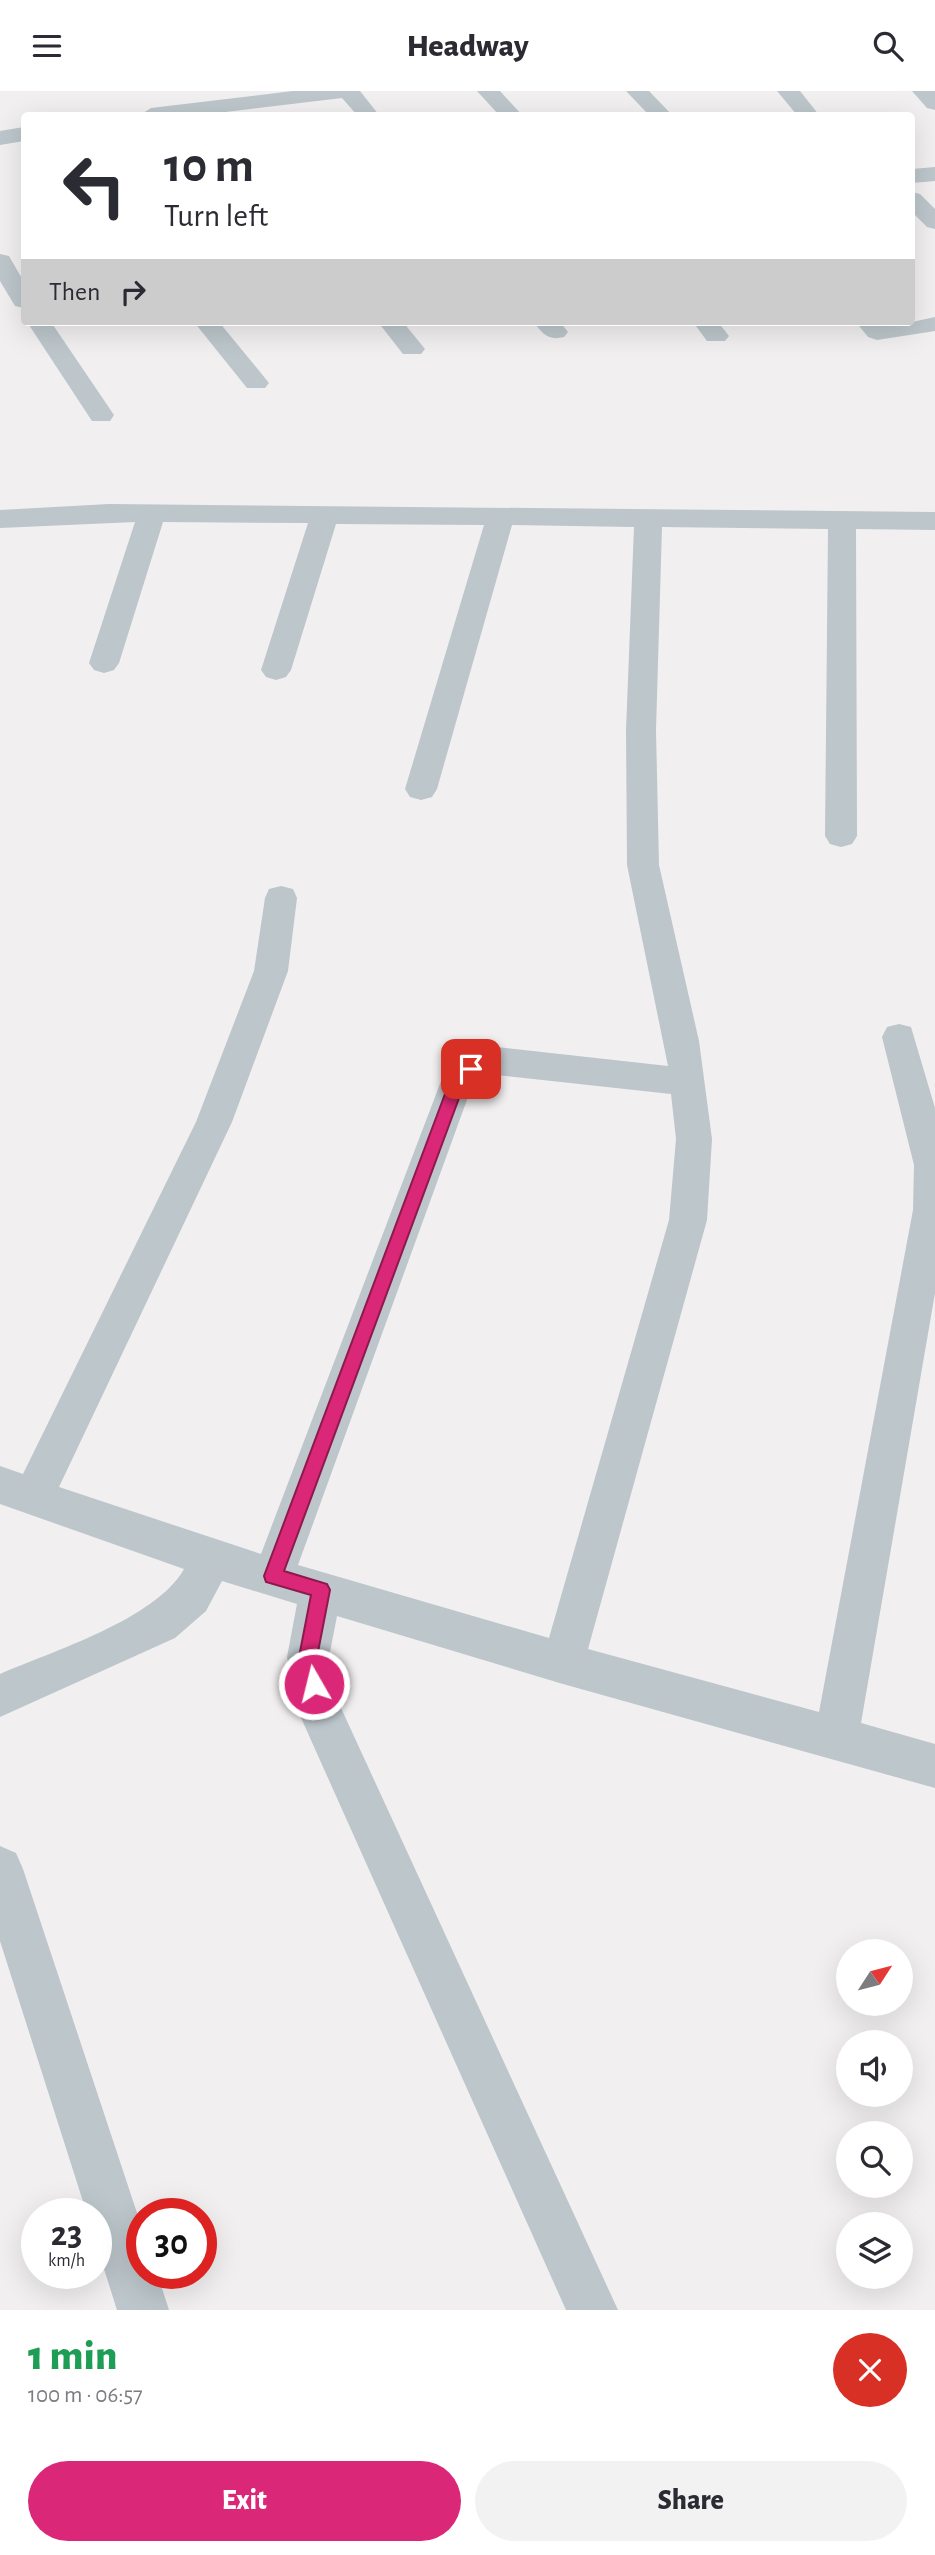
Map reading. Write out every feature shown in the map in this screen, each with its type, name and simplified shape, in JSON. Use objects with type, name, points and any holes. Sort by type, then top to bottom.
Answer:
[{"type":"street","points":[[213,111],[250,96],[347,91],[365,112]]},
{"type":"street","points":[[488,91],[508,112]]},
{"type":"street","points":[[637,91],[658,112]]},
{"type":"street","points":[[788,91],[806,112]]},
{"type":"street","points":[[923,91],[935,103]]},
{"type":"street","points":[[0,138],[21,134]]},
{"type":"street","points":[[915,176],[935,174]]},
{"type":"street","points":[[915,202],[935,222]]},
{"type":"street","points":[[0,261],[16,293]]},
{"type":"street","points":[[872,326],[877,332],[935,324]]},
{"type":"street","points":[[41,326],[102,415]]},
{"type":"street","points":[[209,326],[256,383]]},
{"type":"street","points":[[393,326],[412,349]]},
{"type":"street","points":[[104,663],[152,513]]},
{"type":"street","points":[[0,519],[152,513],[935,520]]},
{"type":"street","points":[[276,670],[325,514]]},
{"type":"street","points":[[421,789],[501,516]]},
{"type":"street","points":[[563,1663],[688,1220],[694,1139],[682,1041],[643,865],[641,730],[648,517]]},
{"type":"street","points":[[841,837],[842,519]]},
{"type":"street","points":[[281,898],[271,971],[214,1122],[17,1490],[212,1559],[563,1663],[935,1766]]},
{"type":"street","points":[[836,1738],[931,1210],[932,1165],[899,1037]]},
{"type":"street","points":[[273,1576],[458,1078],[471,1069],[497,1061],[687,1082]]},
{"type":"street","points":[[0,1696],[160,1624],[191,1597],[212,1559]]},
{"type":"street","points":[[321,1590],[308,1657],[320,1711],[592,2310]]},
{"type":"street","points":[[0,1869],[143,2310]]},
{"type":"route","points":[[314,1684],[308,1657],[321,1590],[273,1576],[458,1078],[471,1069]]}]
